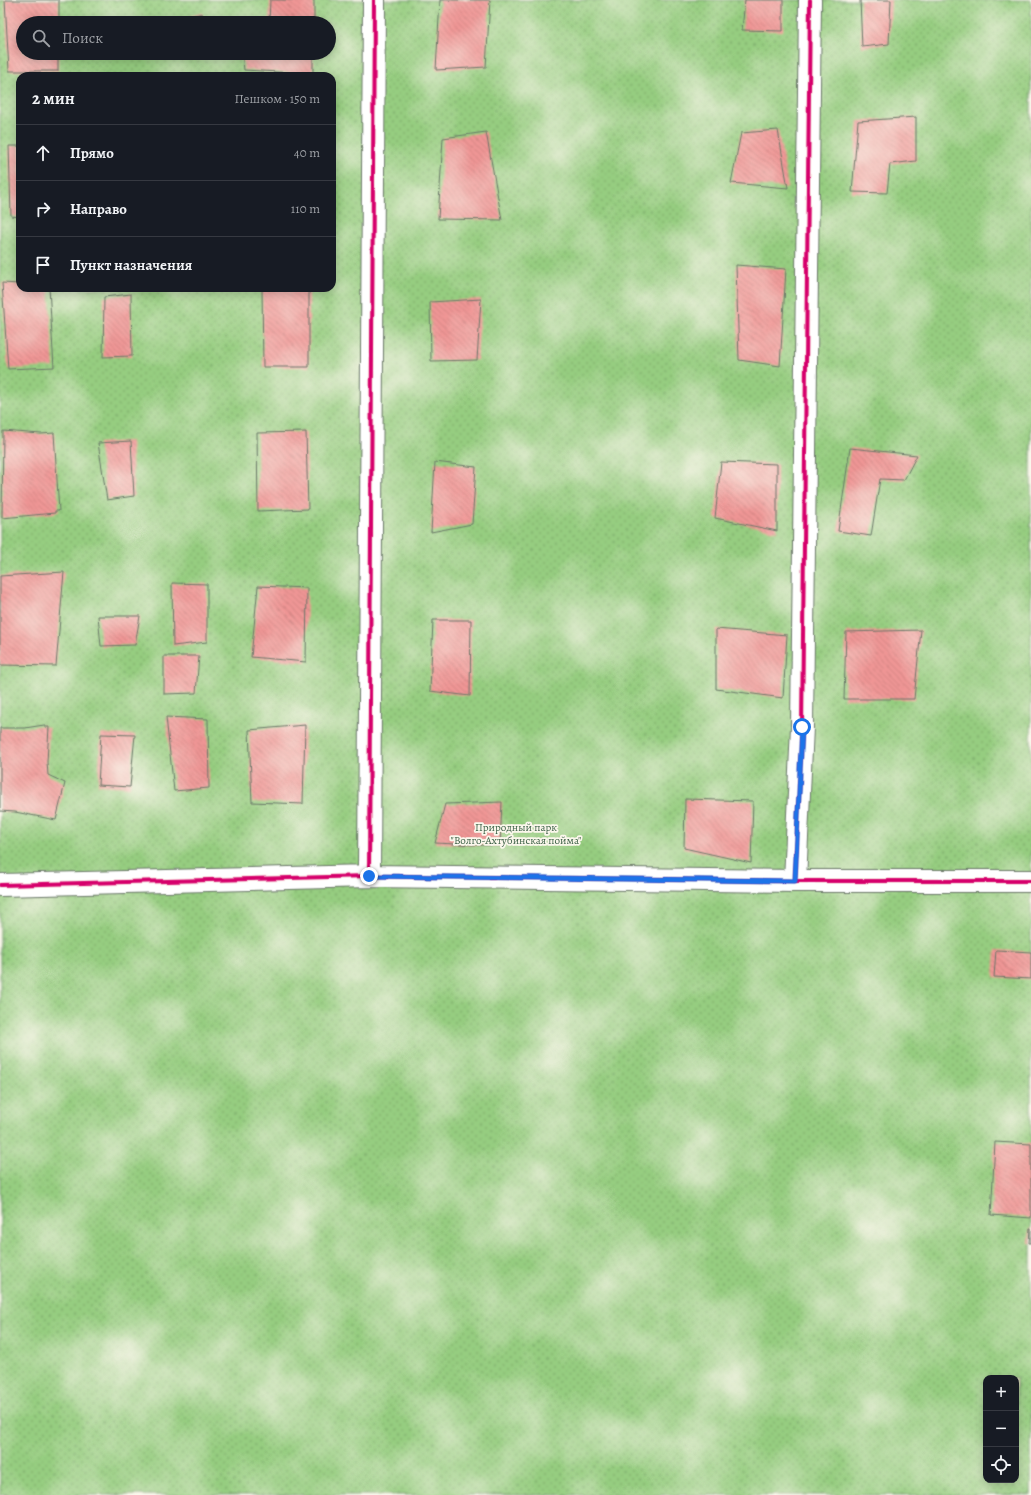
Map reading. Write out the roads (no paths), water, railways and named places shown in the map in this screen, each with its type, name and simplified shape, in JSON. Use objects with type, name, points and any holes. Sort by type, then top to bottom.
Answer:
[{"type":"street","points":[[369,876],[374,0]]},
{"type":"street","points":[[795,881],[802,727],[810,0]]},
{"type":"street","points":[[0,885],[369,876],[795,881],[1031,881]]},
{"type":"park label","name":"Природный парк \"Волго-Ахтубинская пойма\"","points":[[516,833]]}]
